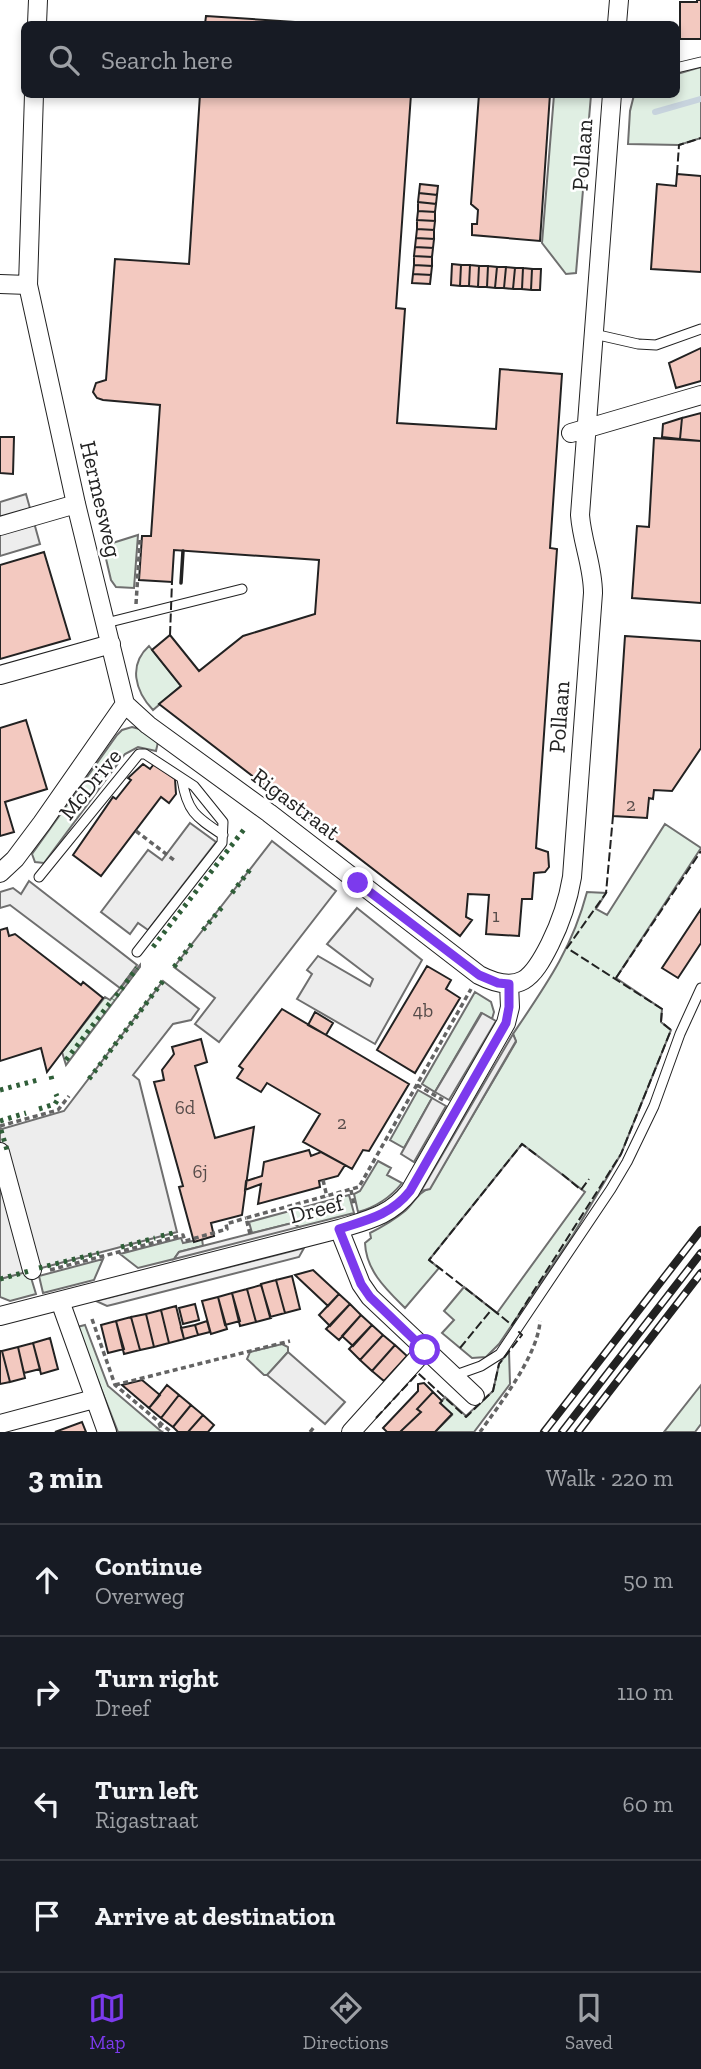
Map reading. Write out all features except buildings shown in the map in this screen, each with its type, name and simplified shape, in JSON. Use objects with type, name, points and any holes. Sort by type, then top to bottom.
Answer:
[{"type":"street","points":[[37,0],[37,21]]},
{"type":"street","points":[[617,21],[619,0]]},
{"type":"street","name":"Hermesweg","points":[[34,98],[28,285],[76,504],[125,704]]},
{"type":"street","name":"Pollaan","points":[[509,984],[537,971],[562,920],[572,877],[593,593],[591,570],[581,529],[579,431],[594,334],[611,98]]},
{"type":"street","points":[[0,284],[28,285]]},
{"type":"street","points":[[579,431],[701,395]]},
{"type":"street","points":[[0,526],[76,504]]},
{"type":"street","points":[[0,675],[111,644]]},
{"type":"street","points":[[0,873],[15,859],[42,823],[125,704]]},
{"type":"street","name":"Rigastraat","points":[[125,704],[479,975],[498,983],[509,984]]},
{"type":"street","name":"Dreef","points":[[0,1316],[339,1229],[374,1219],[393,1209],[403,1200],[506,1023],[509,984]]},
{"type":"street","points":[[0,1152],[39,1271]]},
{"type":"street","points":[[339,1229],[361,1284],[370,1297],[475,1396]]},
{"type":"street","points":[[60,1301],[107,1432]]},
{"type":"street","points":[[351,1432],[425,1350]]},
{"type":"street","points":[[0,1424],[94,1399]]},
{"type":"lane","points":[[680,67],[701,62]]},
{"type":"lane","points":[[594,334],[618,341],[656,345],[701,329]]},
{"type":"lane","points":[[106,623],[242,589]]},
{"type":"lane","name":"McDrive","points":[[39,877],[139,754],[145,754],[194,786],[223,822],[223,835]]},
{"type":"lane","points":[[137,952],[222,843],[223,835],[199,819],[185,800],[182,779]]},
{"type":"lane","points":[[453,1376],[481,1366],[500,1354],[627,1162],[654,1106],[680,1034],[701,988]]},
{"type":"path","points":[[135,616],[140,540]]},
{"type":"path","points":[[136,831],[174,860]]},
{"type":"path","points":[[39,1271],[183,1235],[185,1241],[227,1229],[226,1224],[359,1187],[479,975]]},
{"type":"path","points":[[417,1085],[457,1108]]},
{"type":"path","points":[[0,1126],[58,1110],[69,1096]]},
{"type":"path","points":[[323,1180],[327,1196]]},
{"type":"path","points":[[246,1219],[255,1250]]},
{"type":"path","points":[[480,1432],[509,1391],[535,1343],[540,1315],[533,1305]]},
{"type":"path","points":[[92,1319],[115,1385],[172,1432]]},
{"type":"path","points":[[115,1385],[290,1341]]},
{"type":"path","points":[[158,1421],[162,1432]]},
{"type":"path","points":[[310,1432],[315,1426]]},
{"type":"green space","points":[[701,67],[701,138],[679,145],[628,144],[633,98],[680,98],[680,73]]},
{"type":"green space","points":[[554,98],[591,98],[576,273],[566,274],[542,243]]},
{"type":"green space","points":[[138,535],[134,588],[116,587],[111,580],[103,546]]},
{"type":"green space","points":[[149,646],[181,686],[153,710],[142,695],[136,678],[138,661]]},
{"type":"green space","points":[[132,727],[147,731],[158,742],[156,751],[138,747],[125,754],[44,863],[35,862],[32,854],[117,735]]},
{"type":"green space","points":[[665,824],[701,848],[616,978],[662,1009],[661,1022],[671,1030],[621,1154],[573,1235],[499,1344],[486,1357],[472,1358],[442,1333],[454,1320],[444,1311],[464,1287],[497,1313],[585,1192],[522,1144],[429,1260],[439,1268],[405,1308],[373,1271],[365,1243],[371,1238],[370,1233],[401,1214],[419,1195],[430,1188],[516,1042],[513,1034],[557,966],[574,931],[587,892],[606,893],[596,909],[607,915]]},
{"type":"green space","points":[[140,965],[66,1065],[62,1052],[105,997],[110,1000]]},
{"type":"green space","points":[[475,992],[491,1002],[494,1012],[492,1019],[481,1013],[435,1092],[422,1084]]},
{"type":"green space","points":[[418,1090],[432,1098],[404,1148],[390,1140]]},
{"type":"green space","points":[[378,1161],[391,1168],[387,1175],[402,1183],[382,1201],[358,1212],[354,1194],[360,1191]]},
{"type":"green space","points":[[349,1195],[354,1213],[299,1227],[292,1223],[252,1233],[249,1222]]},
{"type":"green space","points":[[181,1238],[183,1243],[202,1239],[203,1246],[179,1252],[174,1259],[138,1268],[120,1254]]},
{"type":"green space","points":[[103,1259],[94,1280],[43,1293],[39,1276]]},
{"type":"green space","points":[[29,1271],[36,1294],[10,1301],[0,1297],[0,1279]]},
{"type":"green space","points":[[85,1325],[108,1386],[162,1432],[118,1432],[77,1327]]},
{"type":"green space","points":[[282,1344],[288,1347],[288,1352],[268,1375],[264,1375],[247,1359],[250,1352]]},
{"type":"green space","points":[[509,1351],[510,1384],[474,1432],[435,1432],[452,1415],[440,1403],[445,1397],[466,1416],[493,1391],[499,1364]]},
{"type":"green space","points":[[701,1385],[701,1424],[695,1432],[664,1432]]},
{"type":"shaded area","points":[[26,494],[40,544],[0,556],[0,502]]},
{"type":"shaded area","points":[[190,823],[216,842],[148,930],[138,923],[130,934],[101,912],[148,850],[162,860]]},
{"type":"shaded area","points":[[272,841],[336,891],[219,1042],[195,1024],[215,998],[174,967]]},
{"type":"shaded area","points":[[29,881],[137,965],[120,988],[10,905],[0,908],[0,892],[13,888],[21,894]]},
{"type":"shaded area","points":[[357,908],[422,960],[375,1044],[297,999],[312,974],[307,970],[318,956],[370,986],[373,979],[327,944]]},
{"type":"shaded area","points":[[163,981],[199,1009],[191,1020],[173,1024],[133,1075],[139,1080],[177,1232],[0,1279],[0,1128],[64,1111]]},
{"type":"shaded area","points":[[482,1013],[496,1021],[449,1100],[435,1092]]},
{"type":"shaded area","points":[[513,1034],[516,1041],[430,1189],[421,1191]]},
{"type":"shaded area","points":[[432,1098],[446,1106],[414,1162],[401,1154]]},
{"type":"shaded area","points":[[292,1223],[299,1227],[174,1259],[179,1252]]},
{"type":"shaded area","points":[[304,1248],[299,1257],[115,1304],[107,1306],[96,1301]]},
{"type":"shaded area","points":[[288,1352],[345,1402],[325,1424],[267,1375]]},
{"type":"waterway","points":[[655,112],[701,99]]},
{"type":"railway","points":[[544,1432],[701,1230]]},
{"type":"railway","points":[[562,1432],[701,1253]]},
{"type":"railway","points":[[578,1432],[701,1273]]},
{"type":"hedge","points":[[153,947],[245,828]]},
{"type":"hedge","points":[[232,893],[252,867]]},
{"type":"hedge","points":[[203,930],[223,906]]},
{"type":"hedge","points":[[174,967],[194,941]]},
{"type":"hedge","points":[[116,996],[137,968]]},
{"type":"hedge","points":[[89,1079],[163,981]]},
{"type":"hedge","points":[[66,1060],[113,999]]},
{"type":"hedge","points":[[51,1076],[53,1084]]},
{"type":"hedge","points":[[0,1090],[38,1080]]},
{"type":"hedge","points":[[39,1109],[55,1104],[58,1099],[56,1094]]},
{"type":"hedge","points":[[0,1121],[26,1113]]},
{"type":"hedge","points":[[1,1130],[7,1150]]},
{"type":"hedge","points":[[161,1236],[177,1232]]},
{"type":"hedge","points":[[121,1247],[155,1238]]},
{"type":"hedge","points":[[39,1268],[99,1253]]},
{"type":"hedge","points":[[0,1279],[29,1271]]},
{"type":"fence","points":[[677,174],[679,145],[701,138]]},
{"type":"fence","points":[[170,635],[172,582]]},
{"type":"fence","points":[[492,1309],[512,1325],[621,1154],[671,1030],[661,1022],[662,1009],[567,948],[606,893],[613,816]]},
{"type":"fence","points":[[616,978],[701,851]]},
{"type":"fence","points":[[460,1348],[492,1309],[429,1260],[522,1144],[539,1157]]},
{"type":"fence","points":[[562,1174],[581,1190],[589,1179]]},
{"type":"fence","points":[[376,1418],[418,1373],[466,1417],[493,1391],[499,1364],[522,1335],[517,1330]]},
{"type":"wall","points":[[181,583],[183,551]]},
{"type":"route","points":[[358,883],[479,975],[498,983],[509,984],[509,1015],[506,1023],[410,1191],[393,1209],[374,1219],[339,1229],[361,1284],[370,1297],[425,1350]]}]
